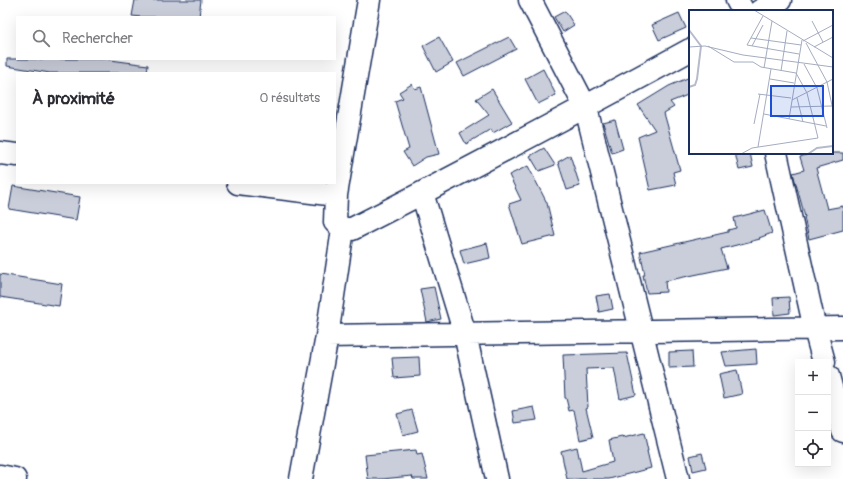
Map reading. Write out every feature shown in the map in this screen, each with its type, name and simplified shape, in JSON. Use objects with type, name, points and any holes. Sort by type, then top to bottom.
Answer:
[{"type":"street","points":[[369,0],[336,195],[336,222],[343,228],[352,228],[422,193],[586,108],[689,51]]},
{"type":"street","points":[[530,0],[586,108],[678,479]]},
{"type":"street","points":[[737,0],[742,10]]},
{"type":"street","points":[[762,10],[780,0]]},
{"type":"street","points":[[0,153],[16,155]]},
{"type":"street","points":[[776,154],[815,329],[823,359]]},
{"type":"street","points":[[246,184],[336,195]]},
{"type":"street","points":[[422,193],[465,334],[497,479]]},
{"type":"street","points":[[301,479],[327,336],[343,228]]},
{"type":"street","points":[[327,336],[843,328]]},
{"type":"street","points":[[831,387],[843,431]]},
{"type":"street","points":[[0,476],[16,479]]},
{"type":"building","points":[[135,0],[201,0],[199,16],[132,16]]},
{"type":"building","points":[[565,11],[574,25],[563,32],[554,17]]},
{"type":"building","points":[[679,13],[686,28],[659,40],[652,25]]},
{"type":"building","points":[[439,37],[453,62],[436,72],[423,46]]},
{"type":"building","points":[[509,37],[516,49],[464,76],[457,63]]},
{"type":"building","points":[[7,59],[110,60],[148,65],[147,72],[44,72],[7,66]]},
{"type":"building","points":[[543,69],[556,95],[538,104],[525,79]]},
{"type":"building","points":[[689,77],[689,94],[670,102],[674,107],[664,113],[680,170],[673,172],[676,185],[650,190],[638,137],[655,130],[638,105],[669,86]]},
{"type":"building","points":[[412,84],[415,89],[421,87],[439,154],[426,157],[412,166],[403,152],[409,149],[395,101],[403,98],[399,92]]},
{"type":"building","points":[[492,89],[512,122],[493,133],[491,129],[466,144],[460,133],[489,115],[476,99]]},
{"type":"building","points":[[615,120],[623,149],[612,153],[603,123]]},
{"type":"building","points":[[544,148],[555,165],[539,171],[530,156]]},
{"type":"building","points":[[843,153],[843,160],[816,168],[827,209],[843,206],[843,230],[809,239],[805,217],[793,173],[804,170],[800,157],[809,154]]},
{"type":"building","points":[[735,154],[750,154],[753,167],[739,170]]},
{"type":"building","points":[[570,155],[580,186],[567,190],[558,162]]},
{"type":"building","points":[[528,166],[547,203],[555,236],[522,244],[509,204],[521,200],[509,175]]},
{"type":"building","points":[[13,186],[80,197],[76,220],[9,209]]},
{"type":"building","points":[[765,210],[772,233],[759,238],[760,239],[721,249],[727,268],[665,281],[666,292],[647,293],[640,252],[728,232],[728,230],[736,228],[734,218]]},
{"type":"building","points":[[487,243],[490,258],[464,264],[460,250]]},
{"type":"building","points":[[0,274],[62,284],[59,306],[0,297]]},
{"type":"building","points":[[434,287],[441,319],[427,322],[420,289]]},
{"type":"building","points":[[610,294],[613,309],[599,312],[596,296]]},
{"type":"building","points":[[789,297],[790,313],[774,315],[773,298]]},
{"type":"building","points":[[756,349],[757,364],[726,366],[722,352]]},
{"type":"building","points":[[692,351],[693,367],[669,368],[669,352]]},
{"type":"building","points":[[627,353],[636,395],[620,399],[614,368],[586,369],[588,407],[586,408],[593,437],[580,440],[574,410],[569,411],[565,398],[563,355]]},
{"type":"building","points":[[419,357],[420,376],[394,378],[392,358]]},
{"type":"building","points":[[737,370],[742,394],[724,398],[719,374]]},
{"type":"building","points":[[534,407],[537,420],[515,423],[513,411]]},
{"type":"building","points":[[412,410],[418,431],[403,435],[397,414]]},
{"type":"building","points":[[644,433],[651,468],[609,479],[567,479],[561,451],[577,447],[582,471],[613,462],[609,440]]},
{"type":"building","points":[[416,450],[417,455],[422,454],[428,479],[413,479],[412,476],[368,479],[365,455]]},
{"type":"building","points":[[702,453],[706,468],[693,471],[690,456]]}]
